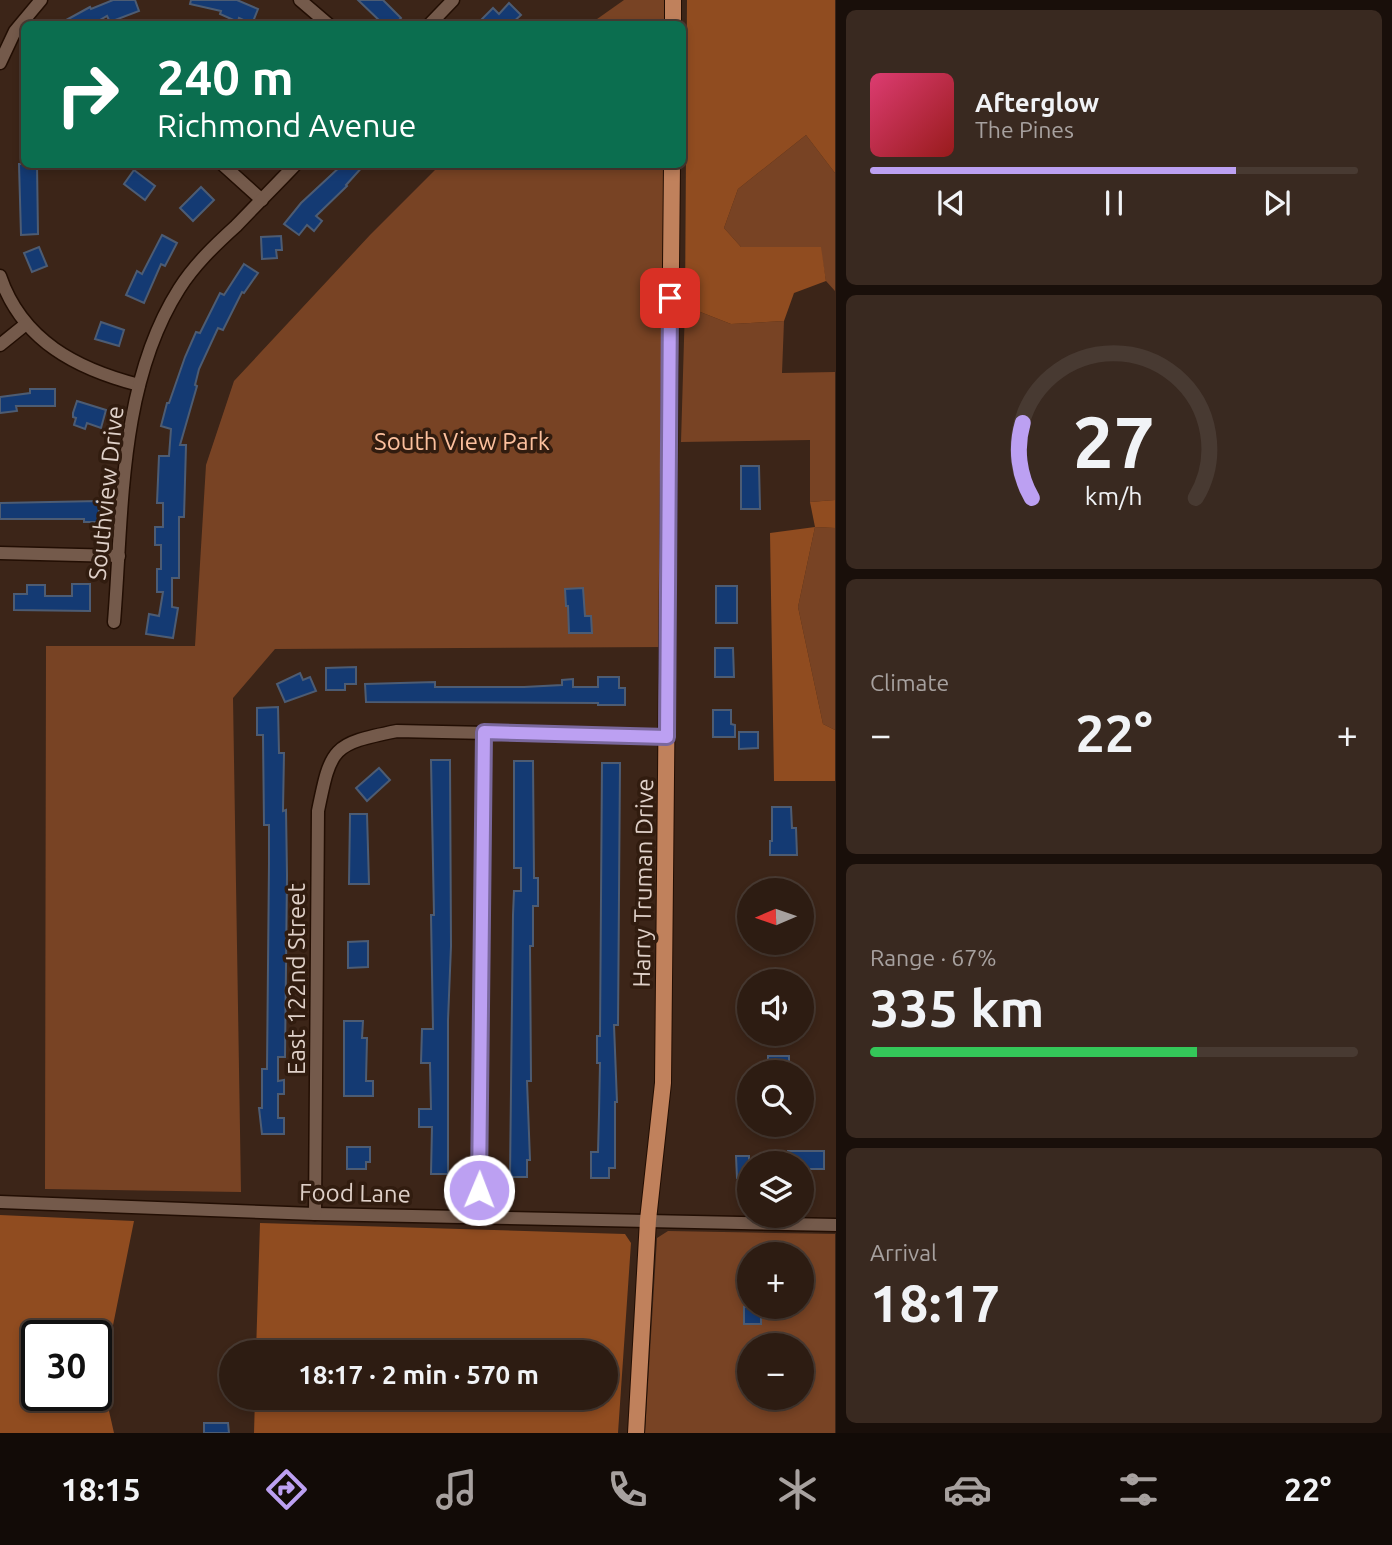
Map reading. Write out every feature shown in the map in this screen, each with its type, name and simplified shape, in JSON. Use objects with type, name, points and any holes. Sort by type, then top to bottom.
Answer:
[{"type":"main road","points":[[673,0],[673,21]]},
{"type":"main road","name":"Harry Truman Drive","points":[[636,1433],[648,1220],[663,1083],[671,168]]},
{"type":"street","points":[[23,21],[41,0]]},
{"type":"street","points":[[300,0],[324,21]]},
{"type":"street","points":[[432,21],[453,0]]},
{"type":"street","points":[[0,62],[21,24]]},
{"type":"street","points":[[226,168],[262,200]]},
{"type":"street","name":"Southview Drive","points":[[114,622],[128,441],[139,385],[161,323],[179,289],[202,258],[292,168]]},
{"type":"street","points":[[0,276],[12,304],[26,324],[51,347],[80,365],[139,385]]},
{"type":"street","points":[[0,314],[12,304]]},
{"type":"street","points":[[0,345],[26,324]]},
{"type":"street","points":[[0,553],[119,556]]},
{"type":"street","name":"East 122nd Street","points":[[315,1214],[318,811],[326,769],[339,750],[360,738],[397,731],[484,732]]},
{"type":"street","points":[[478,1217],[484,732],[667,737]]},
{"type":"street","name":"Food Lane","points":[[0,1202],[315,1214],[835,1225]]},
{"type":"green space","points":[[624,0],[673,0],[673,21],[594,21]]},
{"type":"green space","points":[[806,135],[835,173],[835,291],[826,281],[820,247],[741,247],[724,228],[738,189]]},
{"type":"green space","name":"South View Park","points":[[437,168],[672,168],[667,647],[275,649],[233,698],[241,1192],[45,1189],[46,646],[195,646],[206,465],[234,381],[370,235]]},
{"type":"green space","points":[[685,306],[731,324],[784,321],[782,373],[835,372],[835,500],[810,502],[810,440],[681,442]]},
{"type":"green space","points":[[815,527],[835,528],[835,730],[823,724],[798,607]]},
{"type":"green space","points":[[668,1231],[835,1234],[835,1433],[645,1433],[657,1238]]},
{"type":"shaded area","points":[[687,0],[835,0],[835,173],[806,135],[738,189],[724,228],[741,247],[821,247],[826,281],[794,293],[784,321],[731,324],[685,306]]},
{"type":"shaded area","points":[[835,500],[835,528],[815,527],[810,502]]},
{"type":"shaded area","points":[[815,527],[798,607],[823,724],[835,730],[835,781],[774,781],[770,533]]},
{"type":"shaded area","points":[[0,1215],[134,1221],[112,1330],[112,1320],[21,1320],[21,1411],[109,1411],[114,1433],[0,1433]]},
{"type":"shaded area","points":[[260,1223],[625,1234],[631,1243],[618,1433],[254,1433],[255,1410],[618,1410],[618,1340],[256,1340]]},
{"type":"building","points":[[113,0],[135,0],[139,11],[113,21],[107,16],[98,21],[64,21],[90,7],[91,9]]},
{"type":"building","points":[[191,0],[237,0],[258,9],[253,21],[239,18],[236,21],[220,14],[221,11],[190,4]]},
{"type":"building","points":[[358,0],[383,0],[401,18],[398,21],[380,21]]},
{"type":"building","points":[[509,3],[521,15],[514,21],[480,21],[493,8],[499,14]]},
{"type":"building","points":[[19,164],[21,168],[37,168],[38,234],[21,235]]},
{"type":"building","points":[[339,168],[361,168],[316,216],[322,221],[314,231],[307,225],[299,235],[284,224],[301,203]]},
{"type":"building","points":[[134,170],[155,186],[145,200],[124,184]]},
{"type":"building","points":[[201,187],[214,200],[193,221],[180,208]]},
{"type":"building","points":[[162,235],[177,243],[165,266],[161,264],[144,303],[126,295],[137,271],[142,274]]},
{"type":"building","points":[[281,236],[282,250],[276,250],[277,258],[262,259],[261,237]]},
{"type":"building","points":[[39,247],[47,266],[32,272],[24,253]]},
{"type":"building","points":[[244,264],[258,273],[244,293],[242,292],[223,330],[218,328],[199,369],[195,385],[197,386],[180,445],[186,445],[184,517],[179,517],[179,578],[172,578],[172,607],[178,608],[173,638],[146,634],[149,614],[159,616],[163,592],[157,592],[161,545],[155,545],[155,527],[163,527],[163,503],[157,503],[159,456],[169,456],[171,429],[161,426],[167,403],[196,332],[200,333],[220,293],[224,295]]},
{"type":"building","points":[[101,322],[124,330],[119,346],[95,339]]},
{"type":"building","points":[[30,389],[55,389],[55,406],[16,406],[17,411],[0,413],[0,397],[30,393]]},
{"type":"building","points":[[77,401],[106,410],[101,428],[87,423],[85,429],[74,425],[76,418],[73,413]]},
{"type":"building","points":[[741,466],[759,466],[760,509],[741,509]]},
{"type":"building","points":[[99,501],[99,522],[84,522],[84,519],[0,519],[0,503]]},
{"type":"building","points":[[72,584],[90,584],[90,611],[14,610],[14,594],[27,594],[27,585],[45,585],[45,596],[72,596]]},
{"type":"building","points":[[716,586],[737,586],[737,623],[716,623]]},
{"type":"building","points":[[583,588],[585,616],[591,616],[592,633],[569,633],[565,589]]},
{"type":"building","points":[[715,648],[733,648],[734,677],[715,677]]},
{"type":"building","points":[[356,667],[356,684],[345,684],[345,690],[326,690],[326,668]]},
{"type":"building","points":[[300,673],[303,680],[310,677],[316,691],[285,702],[277,684]]},
{"type":"building","points":[[598,677],[619,677],[619,688],[625,688],[625,705],[366,702],[365,684],[435,682],[435,687],[524,687],[562,685],[562,680],[573,679],[573,687],[598,687]]},
{"type":"building","points":[[278,707],[279,753],[284,753],[283,811],[286,810],[287,875],[285,1057],[278,1057],[278,1081],[284,1080],[284,1094],[278,1094],[278,1118],[284,1118],[284,1134],[262,1134],[259,1108],[262,1108],[262,1069],[267,1069],[269,825],[264,825],[263,735],[257,735],[257,708]]},
{"type":"building","points":[[713,710],[731,710],[735,737],[713,737]]},
{"type":"building","points":[[739,732],[758,732],[758,748],[739,749]]},
{"type":"building","points":[[431,760],[450,760],[448,1174],[431,1174],[432,1127],[419,1127],[419,1109],[431,1109],[430,1063],[421,1063],[422,1029],[433,1029]]},
{"type":"building","points":[[514,761],[533,761],[534,878],[538,878],[538,906],[533,906],[533,946],[530,946],[531,1081],[527,1081],[530,1160],[527,1160],[527,1177],[510,1177],[513,915],[514,891],[521,891],[521,868],[514,868]]},
{"type":"building","points":[[602,763],[620,763],[618,1025],[614,1025],[617,1102],[615,1168],[609,1168],[609,1178],[591,1178],[591,1152],[598,1152],[600,1063],[597,1063],[597,1036],[600,1036]]},
{"type":"building","points":[[379,768],[390,780],[367,801],[356,788]]},
{"type":"building","points":[[772,807],[791,807],[792,828],[796,828],[797,855],[770,855]]},
{"type":"building","points":[[350,814],[367,814],[369,884],[349,884]]},
{"type":"building","points":[[368,941],[368,967],[348,968],[348,942]]},
{"type":"building","points":[[344,1021],[363,1021],[362,1038],[367,1038],[366,1081],[373,1081],[373,1096],[344,1096]]},
{"type":"building","points":[[768,1056],[789,1056],[789,1060],[768,1060]]},
{"type":"building","points":[[347,1147],[370,1147],[370,1162],[366,1162],[366,1169],[347,1169]]},
{"type":"building","points":[[814,1151],[824,1151],[824,1169],[814,1169]]},
{"type":"building","points":[[744,1319],[761,1319],[761,1324],[744,1324]]},
{"type":"building","points":[[204,1423],[228,1423],[229,1433],[204,1433]]},
{"type":"route","points":[[479,1190],[484,732],[667,737],[670,298]]}]
